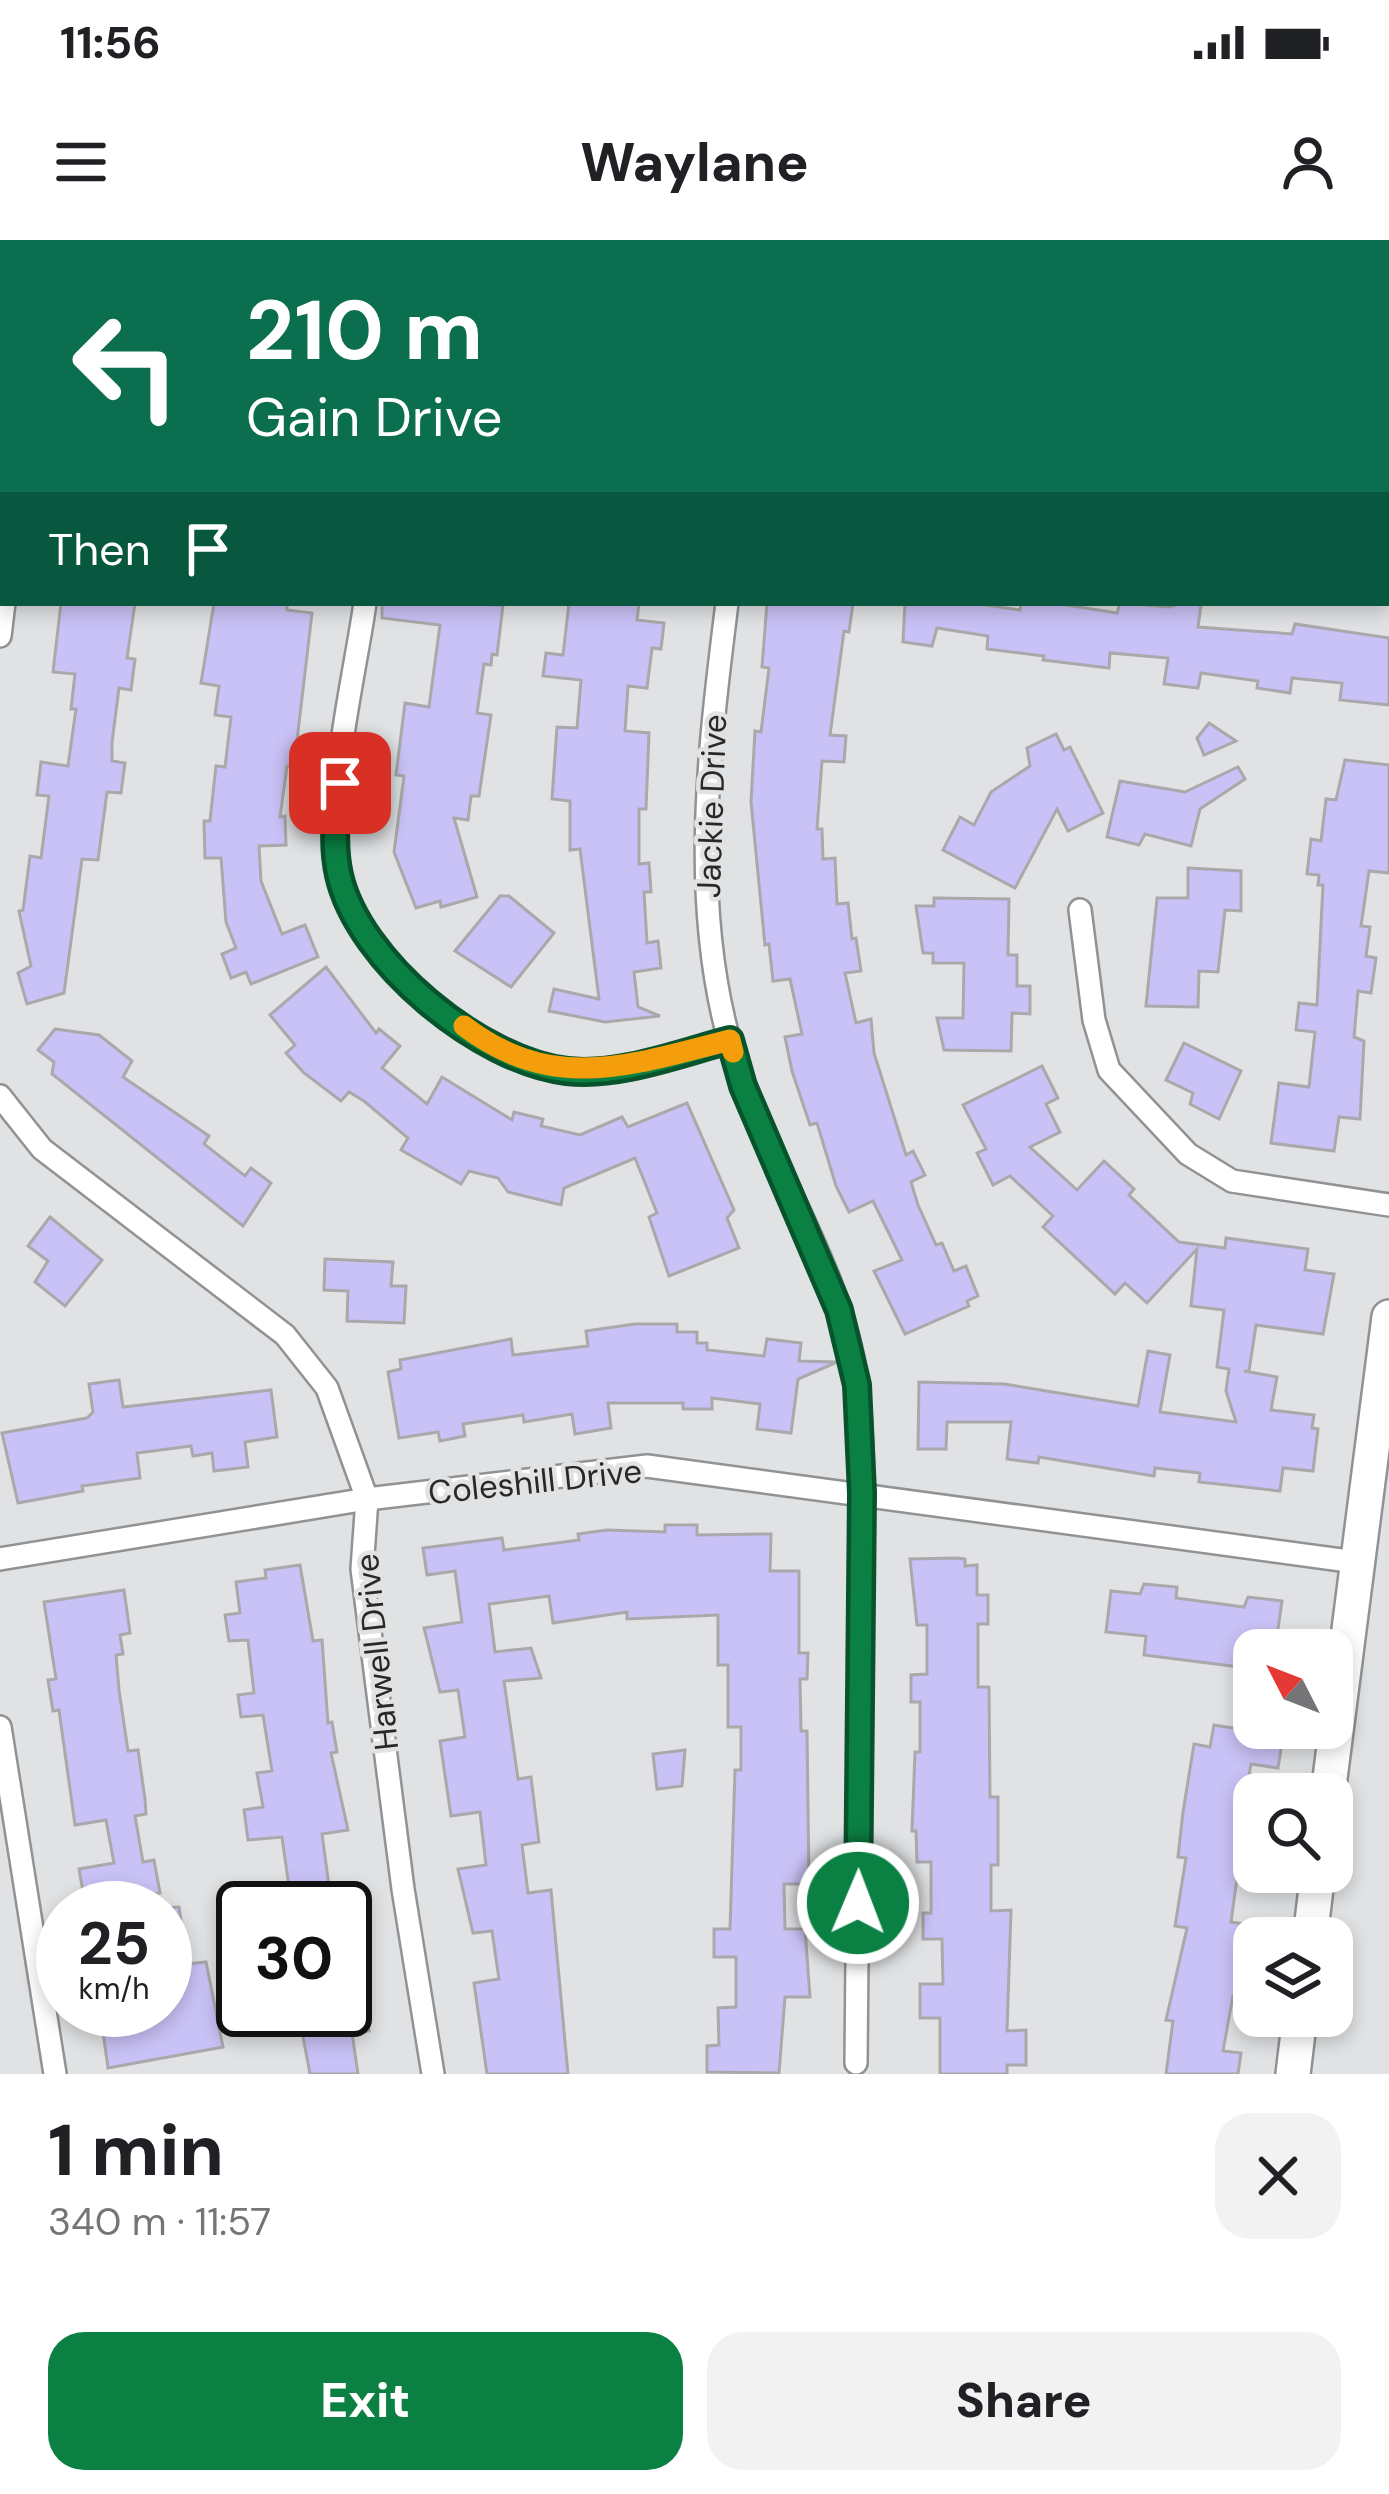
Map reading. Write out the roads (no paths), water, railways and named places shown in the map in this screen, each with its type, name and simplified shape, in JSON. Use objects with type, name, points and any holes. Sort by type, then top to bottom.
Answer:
[{"type":"street","points":[[0,636],[4,606]]},
{"type":"street","points":[[365,606],[334,828],[339,876],[380,957],[478,1037],[521,1058],[568,1072],[621,1067],[730,1040]]},
{"type":"street","name":"Jackie Drive","points":[[727,606],[704,891],[730,1040],[850,1346],[862,1493],[856,2063]]},
{"type":"street","points":[[1080,910],[1094,1020],[1108,1070],[1188,1154],[1232,1181],[1389,1205]]},
{"type":"street","name":"Harwell Drive","points":[[0,1096],[42,1149],[285,1335],[310,1360],[327,1388],[367,1499],[362,1569],[403,1889],[433,2074]]},
{"type":"street","points":[[1331,1773],[1389,1317]]},
{"type":"street","name":"Coleshill Drive","points":[[0,1559],[367,1499],[647,1466],[1356,1562]]},
{"type":"street","points":[[0,1727],[55,2074]]},
{"type":"street","points":[[1293,2074],[1297,2037]]}]
